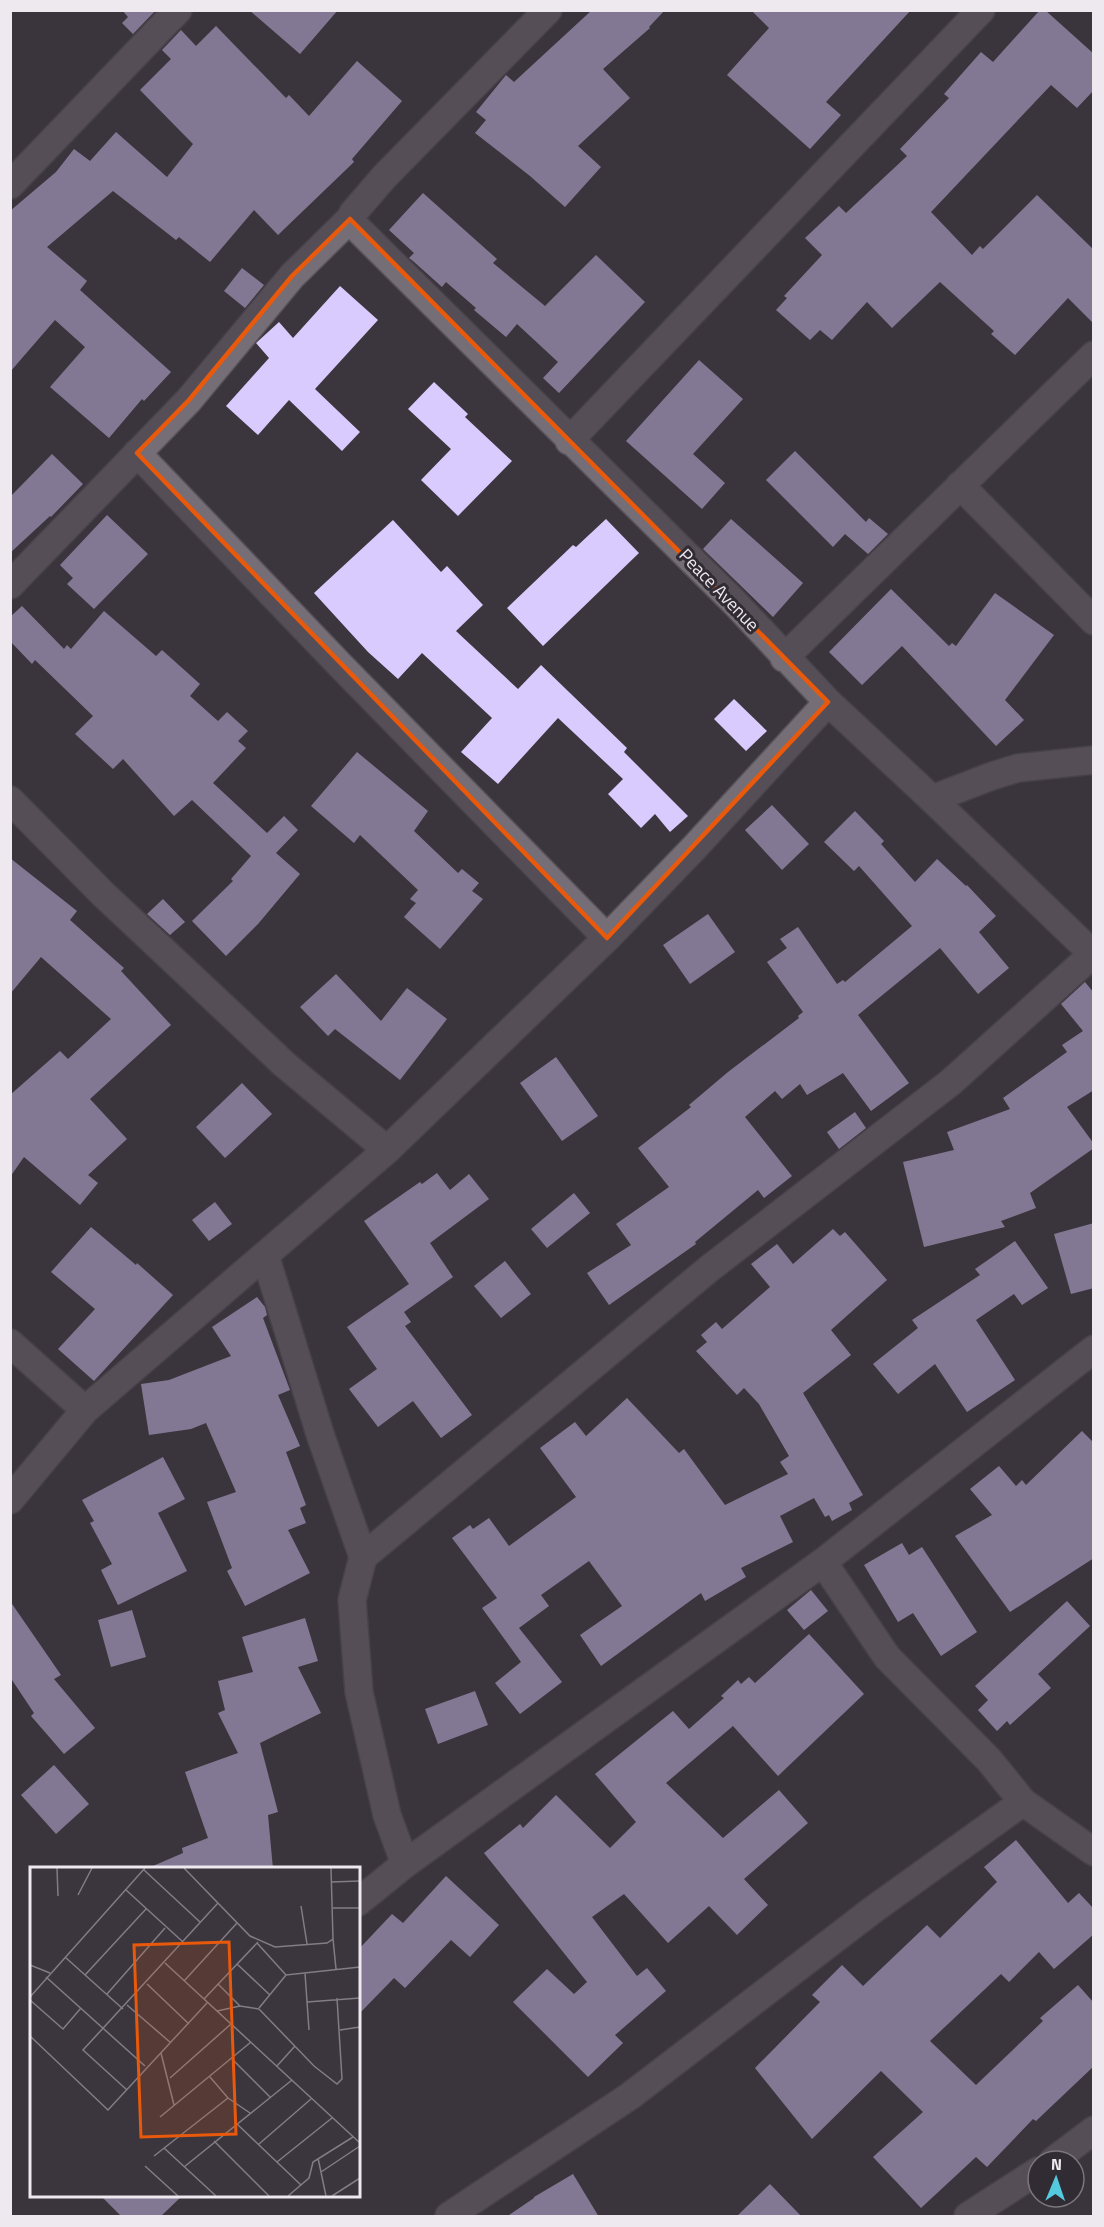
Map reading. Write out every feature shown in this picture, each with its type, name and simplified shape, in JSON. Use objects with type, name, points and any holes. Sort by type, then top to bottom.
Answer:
[{"type":"street","points":[[10,185],[178,10]]},
{"type":"street","points":[[10,585],[189,400],[292,276],[350,219],[384,177],[548,10]]},
{"type":"street","points":[[569,441],[981,10]]},
{"type":"street","name":"Peace Avenue","points":[[350,219],[569,441],[735,603],[784,658],[828,702],[1093,955]]},
{"type":"street","points":[[784,658],[1094,355]]},
{"type":"street","points":[[137,453],[607,938]]},
{"type":"street","points":[[960,485],[1094,621]]},
{"type":"street","points":[[10,1500],[86,1410],[387,1150],[607,938],[694,848],[828,702]]},
{"type":"street","points":[[932,799],[1018,768],[1094,760]]},
{"type":"street","points":[[10,800],[104,894],[275,1056],[387,1150]]},
{"type":"street","points":[[363,1557],[710,1268],[951,1082],[1093,955]]},
{"type":"street","points":[[265,1255],[321,1434],[363,1557],[352,1600],[359,1692],[387,1815],[405,1864]]},
{"type":"street","points":[[10,1343],[86,1410]]},
{"type":"street","points":[[360,1900],[405,1864],[823,1562],[1092,1354]]},
{"type":"street","points":[[823,1562],[887,1657],[989,1760],[1023,1802],[1094,1852]]},
{"type":"street","points":[[448,2217],[630,2096],[874,1909],[1023,1802]]},
{"type":"street","points":[[1069,2149],[1094,2130]]},
{"type":"street","points":[[968,2217],[1026,2179]]},
{"type":"highlighted area","points":[[350,219],[828,702],[607,938],[137,453],[189,400],[292,276]]},
{"type":"building","points":[[122,10],[156,10],[133,34],[122,23],[128,17]]},
{"type":"building","points":[[249,10],[338,10],[300,54]]},
{"type":"building","points":[[592,10],[665,10],[650,28],[603,69],[630,98],[578,146],[601,167],[565,207],[475,133],[486,120],[476,112],[506,75],[514,82]]},
{"type":"building","points":[[751,10],[911,10],[826,102],[841,115],[810,149],[727,75],[769,28]]},
{"type":"building","points":[[1040,10],[1045,10],[1094,54],[1094,90],[1077,108],[1051,85],[931,212],[972,255],[980,246],[983,249],[1037,195],[1094,250],[1094,324],[1068,298],[1015,355],[991,334],[994,331],[940,282],[892,328],[867,302],[832,340],[820,330],[810,340],[776,310],[787,298],[784,296],[822,255],[805,238],[839,206],[846,213],[907,156],[900,149],[949,98],[944,94],[981,52],[993,62]]},
{"type":"building","points":[[216,26],[286,98],[289,95],[309,116],[357,61],[402,101],[352,159],[354,162],[278,235],[254,210],[210,262],[179,237],[176,240],[113,191],[47,247],[87,281],[80,290],[171,372],[144,401],[142,399],[109,438],[50,387],[85,347],[55,320],[10,372],[10,211],[56,172],[74,149],[90,161],[116,132],[167,177],[193,144],[140,90],[171,59],[162,50],[181,30],[196,46]]},
{"type":"building","points":[[423,193],[497,259],[493,263],[545,306],[596,255],[645,302],[559,393],[543,378],[558,362],[517,324],[506,337],[446,282],[442,287],[409,258],[414,253],[389,230]]},
{"type":"building","points":[[242,268],[264,285],[245,308],[224,291]]},
{"type":"building","points":[[340,286],[378,320],[315,389],[360,432],[342,451],[289,400],[258,435],[226,406],[269,358],[256,343],[279,322],[293,338]]},
{"type":"building","points":[[699,360],[743,399],[693,454],[725,483],[702,509],[626,441]]},
{"type":"building","points":[[434,382],[468,414],[465,417],[512,461],[458,516],[421,480],[451,449],[408,409]]},
{"type":"building","points":[[795,451],[866,522],[869,518],[888,534],[868,554],[845,534],[833,547],[766,480]]},
{"type":"building","points":[[52,454],[83,484],[51,517],[10,553],[10,497]]},
{"type":"building","points":[[107,515],[148,554],[94,609],[67,584],[73,578],[60,565]]},
{"type":"building","points":[[606,519],[639,553],[543,646],[507,608],[573,545],[576,547]]},
{"type":"building","points":[[731,519],[803,583],[773,617],[703,549]]},
{"type":"building","points":[[393,520],[441,572],[447,566],[483,605],[456,631],[518,689],[541,665],[627,748],[624,752],[688,816],[670,832],[655,814],[641,828],[608,794],[623,779],[558,718],[498,784],[461,752],[492,718],[422,653],[398,679],[368,652],[314,593]]},
{"type":"building","points":[[891,589],[949,646],[952,643],[956,646],[995,593],[1054,635],[1005,700],[1024,720],[996,746],[902,646],[862,685],[829,652]]},
{"type":"building","points":[[22,606],[64,649],[67,645],[71,649],[104,611],[156,656],[162,650],[200,684],[190,696],[218,721],[227,712],[248,731],[238,741],[246,748],[213,783],[267,833],[284,816],[298,830],[276,853],[300,874],[258,924],[226,956],[192,921],[233,881],[231,879],[251,856],[192,800],[174,816],[123,759],[113,769],[75,734],[93,716],[35,660],[32,664],[10,641],[10,617]]},
{"type":"building","points":[[734,699],[767,731],[746,751],[714,719]]},
{"type":"building","points":[[357,752],[428,811],[414,831],[458,873],[462,869],[479,883],[472,891],[483,899],[440,949],[404,917],[416,903],[410,899],[418,890],[360,835],[354,843],[311,806]]},
{"type":"building","points":[[772,805],[809,844],[782,870],[745,830]]},
{"type":"building","points":[[855,811],[884,841],[881,844],[915,882],[937,859],[967,885],[996,916],[979,932],[1009,968],[978,994],[940,948],[858,1015],[909,1083],[871,1111],[843,1073],[807,1095],[800,1084],[782,1099],[775,1091],[745,1117],[792,1176],[764,1198],[758,1190],[695,1242],[696,1244],[609,1305],[587,1273],[631,1245],[616,1224],[669,1187],[638,1148],[691,1107],[689,1105],[728,1072],[799,1018],[798,1016],[803,1012],[767,962],[787,948],[780,939],[798,927],[837,984],[843,980],[845,982],[912,926],[859,866],[854,871],[824,842]]},
{"type":"building","points":[[10,858],[77,911],[70,920],[124,968],[121,971],[171,1025],[90,1099],[127,1139],[88,1175],[98,1183],[80,1205],[24,1157],[10,1177],[10,1095],[60,1051],[68,1059],[111,1019],[41,957],[10,994]]},
{"type":"building","points":[[163,899],[185,922],[170,935],[147,914]]},
{"type":"building","points":[[708,914],[735,952],[690,984],[663,945]]},
{"type":"building","points":[[336,974],[381,1021],[407,988],[447,1019],[400,1080],[335,1029],[328,1036],[300,1007]]},
{"type":"building","points":[[1085,982],[1094,993],[1094,1090],[1067,1107],[1094,1144],[1094,1148],[1030,1193],[1036,1208],[1001,1221],[1005,1227],[924,1247],[903,1162],[954,1150],[947,1132],[1010,1109],[1003,1098],[1067,1052],[1062,1045],[1083,1031],[1061,1004]]},
{"type":"building","points":[[556,1057],[598,1116],[562,1141],[520,1083]]},
{"type":"building","points":[[242,1083],[272,1114],[225,1158],[196,1127]]},
{"type":"building","points":[[855,1112],[866,1128],[839,1149],[827,1132]]},
{"type":"building","points":[[437,1173],[450,1190],[469,1174],[489,1199],[430,1243],[453,1277],[404,1312],[411,1322],[405,1326],[472,1415],[441,1438],[413,1401],[378,1427],[349,1389],[377,1369],[347,1327],[409,1284],[364,1221],[420,1182],[422,1184]]},
{"type":"building","points":[[574,1193],[590,1213],[547,1248],[531,1229]]},
{"type":"building","points":[[215,1202],[232,1224],[209,1241],[192,1220]]},
{"type":"building","points":[[1094,1223],[1094,1288],[1071,1294],[1054,1234]]},
{"type":"building","points":[[91,1227],[173,1295],[94,1381],[58,1349],[95,1309],[51,1272]]},
{"type":"building","points":[[833,1229],[840,1236],[845,1232],[887,1280],[831,1330],[851,1355],[803,1393],[863,1495],[849,1503],[852,1510],[832,1521],[829,1515],[825,1517],[814,1498],[780,1516],[793,1542],[741,1568],[746,1577],[705,1601],[701,1593],[601,1666],[580,1635],[622,1606],[589,1561],[541,1595],[549,1606],[519,1628],[562,1682],[520,1714],[495,1683],[521,1662],[482,1608],[497,1598],[452,1538],[470,1525],[473,1529],[489,1518],[509,1546],[576,1497],[540,1448],[575,1422],[586,1436],[627,1398],[679,1453],[684,1449],[725,1505],[788,1474],[780,1462],[789,1456],[759,1404],[744,1388],[737,1395],[696,1351],[707,1342],[701,1335],[716,1322],[722,1329],[770,1287],[751,1264],[777,1244],[793,1264]]},
{"type":"building","points":[[1015,1241],[1048,1288],[1022,1305],[1014,1294],[976,1320],[1015,1380],[967,1412],[935,1364],[898,1394],[873,1364],[918,1328],[912,1320],[980,1275],[975,1269]]},
{"type":"building","points":[[505,1261],[531,1294],[501,1318],[474,1286]]},
{"type":"building","points":[[257,1297],[265,1307],[267,1315],[263,1318],[290,1390],[278,1395],[300,1446],[286,1452],[306,1505],[300,1508],[306,1523],[288,1530],[310,1573],[245,1606],[227,1571],[232,1568],[207,1502],[236,1492],[206,1423],[191,1429],[149,1435],[141,1384],[169,1380],[231,1356],[212,1327]]},
{"type":"building","points":[[1082,1431],[1094,1443],[1094,1558],[1010,1612],[955,1536],[992,1515],[970,1489],[999,1466],[1016,1486],[1022,1480],[1026,1485]]},
{"type":"building","points":[[163,1457],[185,1499],[158,1513],[187,1571],[118,1605],[101,1570],[112,1564],[90,1523],[94,1521],[82,1500]]},
{"type":"building","points":[[902,1543],[909,1555],[922,1547],[977,1632],[941,1656],[913,1613],[898,1622],[864,1565]]},
{"type":"building","points":[[811,1590],[828,1611],[804,1630],[787,1610]]},
{"type":"building","points":[[10,1601],[61,1675],[54,1679],[95,1728],[64,1754],[31,1716],[34,1713],[10,1677]]},
{"type":"building","points":[[1067,1601],[1090,1626],[1038,1674],[1051,1688],[1010,1725],[1007,1721],[997,1731],[978,1710],[988,1700],[975,1686]]},
{"type":"building","points":[[132,1610],[146,1657],[111,1667],[98,1620]]},
{"type":"building","points":[[305,1618],[318,1661],[298,1667],[321,1713],[260,1743],[278,1812],[268,1815],[273,1867],[151,1867],[183,1853],[182,1848],[208,1838],[185,1772],[238,1753],[218,1713],[225,1710],[218,1681],[253,1672],[242,1637]]},
{"type":"building","points":[[809,1634],[864,1694],[778,1776],[733,1726],[666,1783],[723,1838],[779,1790],[808,1823],[744,1879],[768,1905],[737,1935],[709,1906],[668,1943],[624,1894],[592,1917],[637,1976],[647,1968],[666,1991],[615,2035],[623,2043],[588,2077],[513,2002],[547,1969],[574,1994],[587,1982],[484,1853],[520,1824],[523,1828],[556,1795],[610,1848],[636,1822],[595,1774],[673,1711],[689,1729],[724,1698],[721,1696],[738,1680],[741,1684],[749,1677],[755,1683]]},
{"type":"building","points":[[475,1691],[488,1725],[438,1744],[425,1709]]},
{"type":"building","points":[[54,1765],[89,1804],[56,1834],[21,1795]]},
{"type":"building","points":[[1016,1840],[1068,1903],[1079,1893],[1094,1909],[1094,1934],[1054,1969],[1039,1952],[1009,1982],[1001,1974],[930,2041],[976,2085],[1043,2021],[1040,2018],[1078,1985],[1094,2003],[1094,2066],[1036,2121],[1033,2119],[987,2167],[976,2157],[921,2208],[873,2157],[923,2112],[881,2071],[812,2139],[755,2068],[820,2002],[812,1995],[842,1965],[863,1986],[927,1925],[940,1938],[997,1882],[984,1867]]},
{"type":"building","points":[[446,1876],[499,1925],[470,1957],[451,1940],[405,1988],[394,1978],[360,2013],[360,1948],[392,1914],[403,1923]]},
{"type":"building","points":[[573,2174],[599,2217],[506,2217],[534,2197]]},
{"type":"building","points":[[770,2184],[802,2217],[736,2217]]},
{"type":"building","points":[[102,2197],[181,2197],[160,2217],[122,2217]]}]
